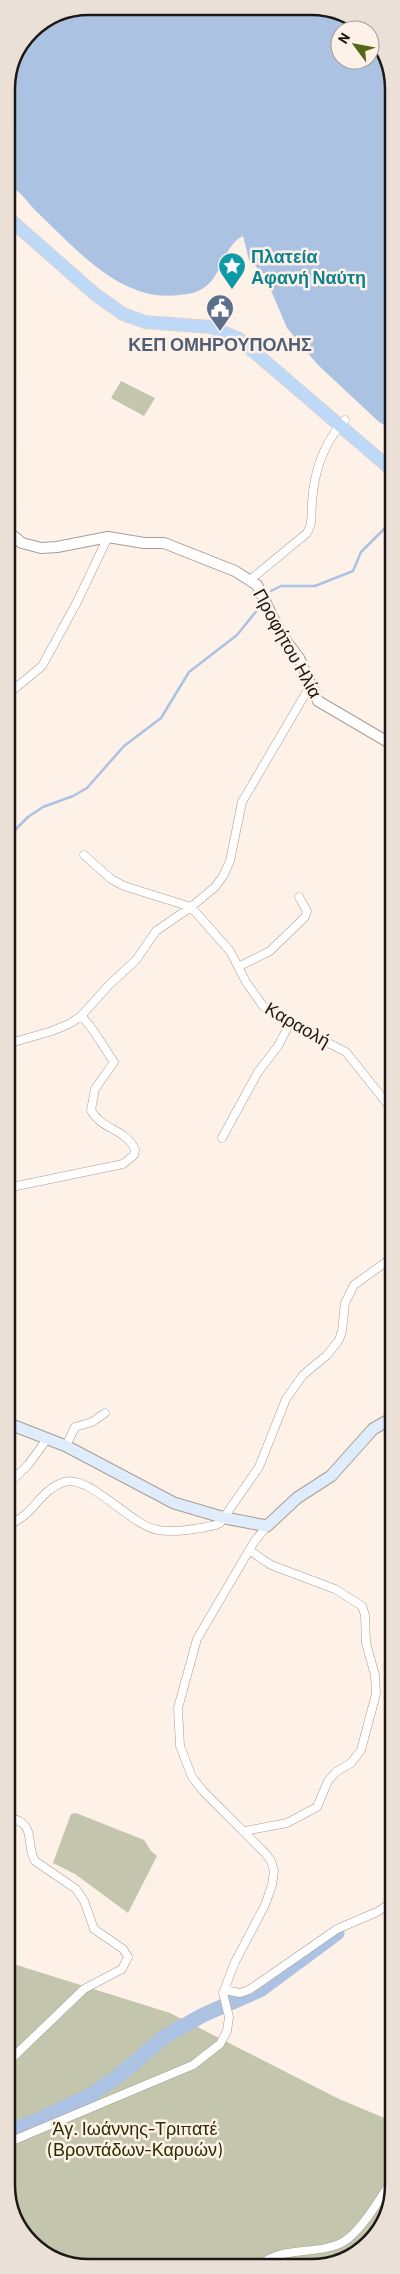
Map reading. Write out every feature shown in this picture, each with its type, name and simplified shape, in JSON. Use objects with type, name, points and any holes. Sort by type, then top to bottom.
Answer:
[{"type":"main road","points":[[15,216],[121,306],[146,316],[212,321],[236,330],[343,422],[385,463]]},
{"type":"main road","points":[[15,224],[112,307],[138,320],[211,328],[234,336],[385,456]]},
{"type":"main road","points":[[15,1426],[66,1446],[174,1503],[224,1518],[267,1526],[297,1498],[331,1476],[366,1436],[385,1423]]},
{"type":"street","points":[[250,580],[307,533],[311,523],[314,485],[318,465],[333,434],[343,422]]},
{"type":"street","points":[[15,688],[42,666],[78,602],[108,537]]},
{"type":"street","name":"Προφήτου Ηλία","points":[[15,538],[22,543],[41,548],[57,547],[108,537],[144,543],[170,544],[250,580],[257,585],[281,634],[299,658],[315,696],[325,706],[385,740]]},
{"type":"street","points":[[15,1042],[52,1031],[69,1024],[81,1016],[108,985],[136,960],[153,934],[191,907],[214,887],[227,870],[242,802],[310,686]]},
{"type":"street","points":[[84,855],[111,879],[124,886],[191,907]]},
{"type":"street","points":[[238,967],[270,951],[305,917],[307,911],[299,897]]},
{"type":"street","name":"Καραολή","points":[[191,907],[230,951],[260,1002],[290,1023],[346,1052],[385,1101]]},
{"type":"street","points":[[15,1186],[124,1164],[135,1153],[127,1137],[102,1123],[91,1110],[95,1089],[114,1062],[100,1043],[92,1027],[81,1016]]},
{"type":"street","points":[[222,1138],[258,1072],[278,1046],[290,1023]]},
{"type":"street","points":[[15,1522],[25,1515],[44,1493],[68,1482],[85,1486],[115,1507],[158,1530],[201,1528],[216,1525],[224,1518],[259,1467],[286,1399],[303,1375],[327,1355],[339,1340],[342,1331],[345,1303],[354,1285],[385,1263]]},
{"type":"street","points":[[66,1446],[75,1427],[92,1422],[105,1413]]},
{"type":"street","points":[[15,1477],[28,1465],[47,1439]]},
{"type":"street","points":[[15,2140],[193,2065],[220,2044],[229,2024],[224,1994],[235,1962],[262,1913],[274,1879],[271,1861],[245,1831],[203,1791],[192,1776],[180,1746],[178,1715],[181,1693],[197,1639],[249,1550],[267,1526]]},
{"type":"street","points":[[245,1831],[287,1823],[317,1807],[328,1781],[336,1772],[351,1763],[361,1750],[376,1694],[375,1675],[366,1643],[365,1615],[362,1606],[335,1589],[271,1565],[249,1550]]},
{"type":"street","points":[[15,1820],[24,1823],[30,1832],[35,1861],[73,1886],[84,1900],[94,1929],[123,1949],[128,1957],[122,1969],[84,1989],[15,2055]]},
{"type":"street","points":[[224,1994],[240,1993],[249,1990],[337,1929],[385,1907]]},
{"type":"street","points":[[271,2259],[328,2247],[345,2241],[357,2229],[385,2191]]},
{"type":"green space","points":[[121,381],[155,398],[144,416],[111,398]]},
{"type":"green space","points":[[76,1813],[144,1840],[151,1851],[157,1856],[128,1913],[75,1874],[53,1863],[71,1814]]},
{"type":"green space","name":"Άγ. Ιωάννης-Τριπατέ (Βροντάδων-Καρυών)","points":[[15,1965],[170,2013],[339,2099],[385,2118],[384,2199],[373,2226],[367,2234],[356,2244],[344,2251],[335,2255],[311,2259],[89,2259],[65,2255],[44,2244],[27,2226],[19,2209],[16,2195]]},
{"type":"water","points":[[89,15],[311,15],[325,16],[336,20],[330,20],[330,70],[380,70],[380,64],[384,79],[385,425],[317,364],[287,328],[264,274],[249,260],[243,236],[231,247],[214,278],[202,289],[183,295],[159,295],[138,291],[119,282],[101,270],[84,257],[15,190],[15,84],[23,56],[30,44],[48,27],[75,16]]},
{"type":"waterway","points":[[271,591],[281,586],[315,586],[353,571],[361,552],[385,528]]},
{"type":"waterway","points":[[15,830],[28,817],[43,807],[73,796],[87,788],[124,746],[161,718],[189,672],[237,635],[262,604]]},
{"type":"waterway","points":[[15,2128],[34,2122],[89,2096],[120,2075],[164,2037],[203,2015],[260,1990],[337,1933]]},
{"type":"place","name":"Πλατεία Αφανή Ναύτη","points":[[232,290]]},
{"type":"place","name":"ΚΕΠ ΟΜΗΡΟΥΠΟΛΗΣ","points":[[220,332]]}]
